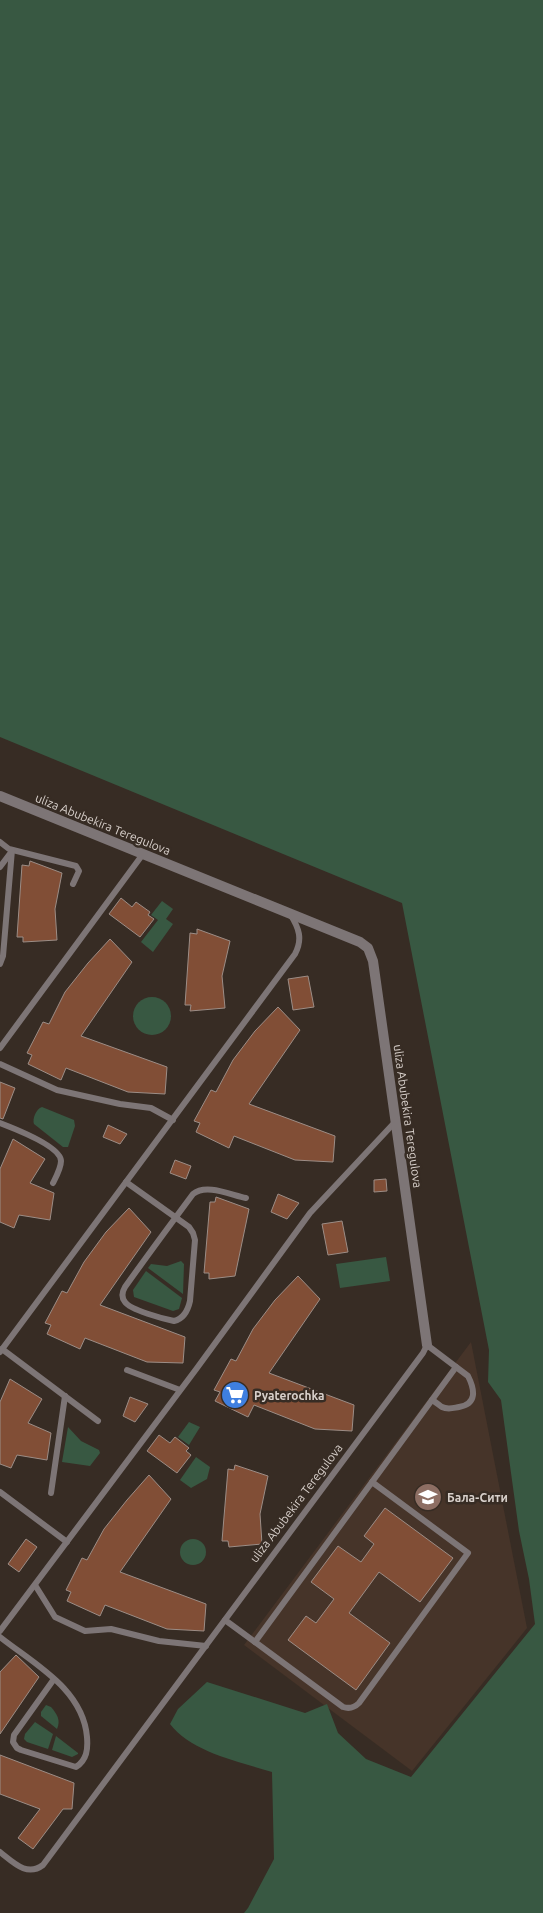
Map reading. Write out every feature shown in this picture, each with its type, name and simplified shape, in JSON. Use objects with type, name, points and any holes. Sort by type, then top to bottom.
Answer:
[{"type":"street","name":"uliza Abubekira Teregulova","points":[[0,796],[360,942],[371,952],[426,1345]]},
{"type":"lane","points":[[0,842],[12,850],[76,866],[79,871],[73,884]]},
{"type":"lane","points":[[0,867],[12,850]]},
{"type":"lane","points":[[0,964],[3,956],[12,850]]},
{"type":"lane","points":[[0,1048],[143,854]]},
{"type":"lane","points":[[98,1421],[1,1350],[296,954],[300,944],[300,936],[298,926],[289,914]]},
{"type":"lane","points":[[0,1064],[57,1090],[120,1104],[150,1108],[173,1120]]},
{"type":"lane","points":[[0,1631],[310,1213],[396,1121]]},
{"type":"lane","points":[[0,1123],[38,1139],[59,1155],[61,1163],[53,1183]]},
{"type":"lane","points":[[126,1182],[176,1218],[192,1230],[195,1240],[190,1302],[181,1318],[174,1321],[129,1306],[124,1302],[122,1296],[125,1287],[176,1218],[193,1194],[200,1190],[209,1190],[246,1198]]},
{"type":"lane","points":[[426,1345],[469,1378],[472,1397],[471,1403],[466,1406],[449,1409],[443,1408],[432,1400]]},
{"type":"lane","name":"uliza Abubekira Teregulova","points":[[0,1852],[25,1870],[34,1870],[43,1865],[423,1353],[426,1345]]},
{"type":"lane","points":[[255,1642],[456,1367]]},
{"type":"lane","points":[[127,1370],[180,1390]]},
{"type":"lane","points":[[50,1492],[65,1396]]},
{"type":"lane","points":[[225,1620],[342,1707],[350,1708],[356,1706],[468,1553],[372,1482]]},
{"type":"lane","points":[[0,1492],[67,1542]]},
{"type":"lane","points":[[35,1585],[56,1618],[85,1631],[111,1630],[159,1641],[206,1646]]},
{"type":"lane","points":[[0,1637],[66,1688],[74,1698],[84,1720],[88,1750],[86,1756],[76,1767],[21,1750],[13,1742],[14,1735],[54,1680]]},
{"type":"shaded area","name":"Бала-Сити","points":[[471,1342],[527,1628],[412,1771],[244,1645]]},
{"type":"green space","points":[[0,0],[543,0],[543,1913],[244,1913],[274,1859],[272,1772],[231,1760],[203,1749],[179,1734],[170,1724],[178,1709],[207,1682],[305,1713],[327,1704],[338,1733],[366,1759],[411,1777],[535,1624],[529,1579],[519,1531],[501,1400],[488,1382],[489,1350],[402,903],[0,737]]},
{"type":"green space","points":[[162,901],[173,909],[166,919],[173,924],[153,952],[141,942],[158,920],[151,915]]},
{"type":"green space","points":[[152,997],[159,998],[165,1003],[170,1009],[170,1023],[165,1029],[159,1034],[152,1035],[145,1034],[139,1029],[134,1023],[133,1016],[134,1009],[139,1003],[145,998]]},
{"type":"green space","points":[[42,1107],[74,1120],[75,1126],[68,1147],[63,1147],[34,1124],[35,1114]]},
{"type":"green space","points":[[386,1257],[390,1281],[340,1288],[336,1264]]},
{"type":"green space","points":[[181,1261],[184,1264],[183,1294],[148,1268],[151,1264],[167,1266]]},
{"type":"green space","points":[[146,1271],[182,1298],[179,1309],[173,1311],[134,1297],[133,1290]]},
{"type":"green space","points":[[189,1422],[200,1427],[189,1445],[178,1437]]},
{"type":"green space","points":[[68,1427],[81,1441],[99,1450],[100,1453],[90,1466],[62,1462]]},
{"type":"green space","points":[[196,1457],[210,1467],[207,1479],[191,1488],[180,1480]]},
{"type":"green space","points":[[193,1539],[202,1543],[206,1552],[202,1561],[193,1565],[184,1561],[180,1552],[184,1543]]},
{"type":"green space","points":[[46,1705],[51,1707],[57,1715],[59,1723],[57,1729],[41,1716],[41,1712]]},
{"type":"green space","points":[[35,1722],[53,1734],[48,1749],[27,1742],[24,1739],[25,1734]]},
{"type":"green space","points":[[56,1736],[78,1754],[72,1757],[52,1750]]},
{"type":"building","points":[[30,861],[62,873],[55,909],[57,940],[23,942],[23,937],[17,937],[22,865],[29,866]]},
{"type":"building","points":[[121,898],[132,907],[136,902],[150,912],[148,915],[154,919],[140,937],[109,914]]},
{"type":"building","points":[[197,929],[230,941],[222,976],[225,1008],[190,1011],[191,1005],[185,1005],[190,933],[197,934]]},
{"type":"building","points":[[110,939],[132,962],[81,1036],[167,1067],[165,1094],[128,1092],[66,1068],[61,1080],[28,1064],[32,1055],[27,1053],[43,1022],[49,1024],[65,992]]},
{"type":"building","points":[[308,976],[314,1007],[293,1010],[288,979]]},
{"type":"building","points":[[278,1007],[300,1030],[249,1104],[335,1136],[333,1162],[295,1160],[234,1136],[229,1148],[196,1132],[200,1123],[194,1121],[211,1090],[216,1092],[233,1060],[255,1031]]},
{"type":"building","points":[[0,1082],[15,1088],[3,1119],[0,1118]]},
{"type":"building","points":[[108,1125],[127,1134],[120,1144],[103,1137]]},
{"type":"building","points":[[13,1139],[45,1159],[30,1183],[54,1193],[50,1220],[19,1215],[14,1228],[0,1222],[0,1169]]},
{"type":"building","points":[[175,1160],[191,1166],[186,1179],[170,1173]]},
{"type":"building","points":[[386,1179],[387,1191],[374,1192],[374,1180]]},
{"type":"building","points":[[278,1194],[299,1203],[287,1219],[271,1212]]},
{"type":"building","points":[[216,1197],[249,1209],[235,1276],[209,1279],[209,1273],[204,1273],[210,1202],[215,1202]]},
{"type":"building","points":[[129,1208],[151,1232],[100,1305],[185,1337],[183,1363],[147,1362],[85,1338],[80,1349],[47,1334],[51,1325],[45,1323],[62,1291],[67,1293],[84,1262],[106,1232]]},
{"type":"building","points":[[342,1221],[348,1252],[328,1255],[322,1224]]},
{"type":"building","points":[[298,1276],[320,1299],[269,1373],[354,1405],[352,1431],[315,1429],[254,1405],[248,1417],[215,1401],[220,1392],[214,1390],[231,1359],[236,1361],[253,1329],[275,1300]]},
{"type":"building","points":[[10,1379],[42,1399],[28,1423],[51,1433],[47,1460],[17,1455],[11,1468],[0,1464],[0,1402]]},
{"type":"building","points":[[130,1397],[148,1404],[135,1422],[123,1416]]},
{"type":"building","points":[[159,1435],[170,1443],[175,1437],[189,1448],[186,1451],[191,1455],[177,1473],[147,1451]]},
{"type":"building","points":[[235,1465],[268,1476],[260,1514],[262,1544],[229,1547],[228,1541],[222,1541],[228,1469],[234,1470]]},
{"type":"building","points":[[149,1475],[171,1499],[120,1572],[206,1604],[204,1631],[167,1629],[105,1605],[100,1616],[67,1601],[71,1592],[66,1590],[82,1558],[87,1560],[104,1529]]},
{"type":"building","points":[[385,1508],[453,1558],[420,1602],[379,1572],[349,1613],[390,1643],[356,1690],[288,1640],[306,1616],[316,1623],[334,1599],[311,1582],[338,1546],[361,1562],[374,1544],[364,1536]]},
{"type":"building","points":[[26,1539],[37,1547],[19,1572],[8,1564]]},
{"type":"building","points":[[16,1655],[39,1677],[0,1734],[0,1672]]},
{"type":"building","points":[[0,1755],[74,1783],[72,1809],[63,1809],[33,1849],[18,1838],[40,1809],[0,1794]]},
{"type":"place","name":"Pyaterochka","points":[[235,1395]]},
{"type":"place","name":"Бала-Сити","points":[[428,1497]]}]
